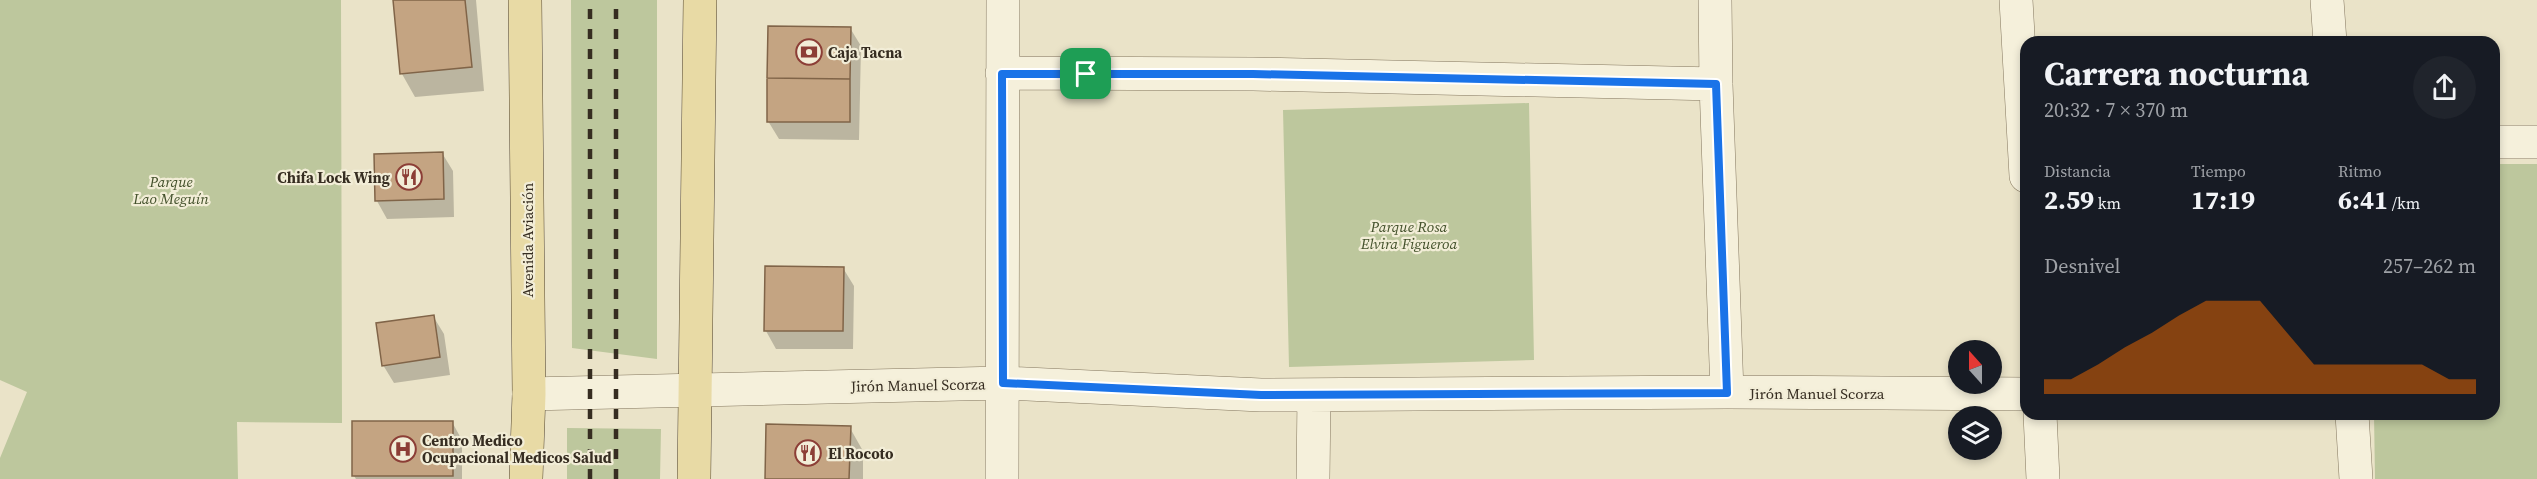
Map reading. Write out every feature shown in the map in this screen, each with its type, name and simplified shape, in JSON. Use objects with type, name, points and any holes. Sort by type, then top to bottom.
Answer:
[{"type":"main road","name":"Avenida Aviación","points":[[525,0],[529,394],[526,479]]},
{"type":"main road","points":[[694,479],[700,0]]},
{"type":"street","points":[[1002,479],[1003,0]]},
{"type":"street","points":[[1715,0],[1727,393]]},
{"type":"street","points":[[2016,0],[2020,70]]},
{"type":"street","points":[[2328,0],[2330,36]]},
{"type":"street","points":[[1002,74],[1253,74],[1716,84]]},
{"type":"street","points":[[2500,142],[2537,142]]},
{"type":"street","name":"Jirón Manuel Scorza","points":[[529,394],[1003,383],[1261,395],[2020,394]]},
{"type":"street","points":[[1313,479],[1314,395]]},
{"type":"street","points":[[2040,420],[2043,479]]},
{"type":"street","points":[[2352,420],[2356,479]]},
{"type":"green space","name":"Parque Lao Meguín","points":[[0,0],[341,0],[342,423],[237,422],[238,479],[0,479],[0,458],[27,392],[0,380]]},
{"type":"green space","points":[[571,0],[657,0],[657,359],[572,348]]},
{"type":"green space","name":"Parque Rosa Elvira Figueroa","points":[[1529,103],[1534,360],[1289,367],[1283,110]]},
{"type":"green space","points":[[2500,164],[2537,164],[2537,479],[2375,479],[2374,420],[2500,420]]},
{"type":"green space","points":[[567,428],[661,429],[660,479],[567,479]]},
{"type":"building","points":[[393,0],[465,0],[472,67],[400,74]]},
{"type":"building","name":"Caja Tacna","points":[[768,26],[851,27],[850,79],[767,78]]},
{"type":"building","points":[[767,78],[850,79],[850,122],[767,122]]},
{"type":"building","name":"Chifa Lock Wing","points":[[443,152],[444,199],[375,201],[374,154]]},
{"type":"building","points":[[765,266],[844,267],[843,331],[764,331]]},
{"type":"building","points":[[434,315],[440,357],[382,366],[376,323]]},
{"type":"building","name":"Centro Medico Ocupacional Medicos Salud","points":[[352,421],[453,421],[453,476],[352,476]]},
{"type":"building","name":"El Rocoto","points":[[766,424],[851,426],[849,479],[765,479]]},
{"type":"railway","points":[[590,0],[590,479]]},
{"type":"railway","points":[[616,0],[616,479]]},
{"type":"place","name":"Caja Tacna","points":[[809,52]]},
{"type":"place","name":"Chifa Lock Wing","points":[[409,177]]},
{"type":"place","name":"Centro Medico Ocupacional Medicos Salud","points":[[403,449]]},
{"type":"place","name":"El Rocoto","points":[[808,453]]},
{"type":"route","points":[[1002,74],[1086,74],[1253,74],[1716,84],[1727,393],[1261,395],[1003,383],[1002,74]]}]
